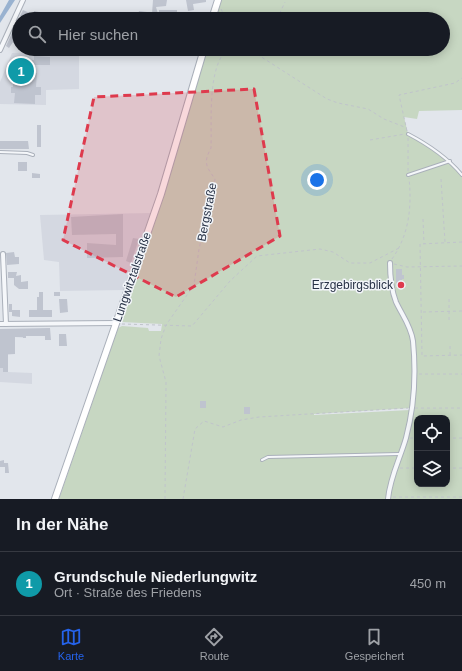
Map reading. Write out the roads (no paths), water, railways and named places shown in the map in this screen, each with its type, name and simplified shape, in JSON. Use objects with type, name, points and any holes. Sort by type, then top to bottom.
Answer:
[{"type":"main road","points":[[214,12],[217,1]]},
{"type":"main road","name":"Lungwitztalstraße","points":[[55,499],[165,179],[202,56]]},
{"type":"street","points":[[18,12],[23,0]]},
{"type":"street","points":[[0,50],[12,25]]},
{"type":"street","points":[[2,254],[6,324]]},
{"type":"street","points":[[389,498],[390,483],[399,454],[406,438],[413,374],[413,340],[409,324],[396,302],[390,281],[390,263]]},
{"type":"street","points":[[0,324],[116,323]]},
{"type":"lane","points":[[408,134],[423,141],[450,161],[462,176]]},
{"type":"lane","points":[[0,152],[27,153],[33,155]]},
{"type":"lane","points":[[408,175],[450,161]]},
{"type":"lane","points":[[262,460],[268,457],[399,454]]},
{"type":"water","points":[[9,0],[15,0],[0,23],[0,16]]},
{"type":"place","name":"Grundschule Niederlungwitz","points":[[21,71]]},
{"type":"place","name":"Erzgebirgsblick","points":[[401,285]]}]
